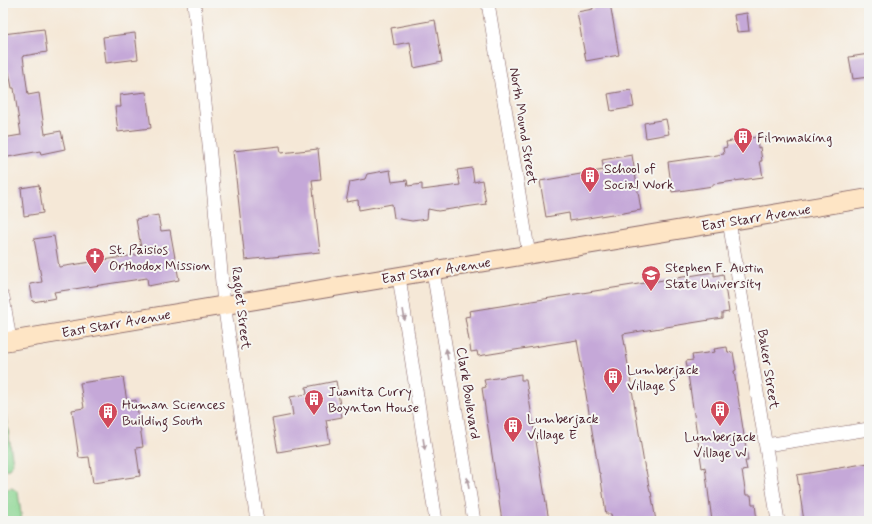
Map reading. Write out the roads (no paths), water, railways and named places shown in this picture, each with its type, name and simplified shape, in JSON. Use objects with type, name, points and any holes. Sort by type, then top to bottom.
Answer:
[{"type":"main road","name":"East Starr Avenue","points":[[6,341],[869,198]]},
{"type":"street","name":"Raguet Street","points":[[194,3],[207,120],[224,304],[257,521]]},
{"type":"street","name":"North Mound Street","points":[[488,3],[529,255]]},
{"type":"street","name":"Baker Street","points":[[729,221],[778,521]]},
{"type":"street","name":"Clark Boulevard","points":[[433,270],[474,521]]},
{"type":"street","points":[[399,276],[436,521]]},
{"type":"street","points":[[3,297],[6,341]]},
{"type":"street","points":[[766,445],[869,430]]},
{"type":"place","name":"Filmmaking","points":[[743,154]]},
{"type":"place","name":"School of Social Work","points":[[590,193]]},
{"type":"place","name":"St. Paisios Orthodox Mission","points":[[95,274]]},
{"type":"place","name":"Stephen F. Austin State University","points":[[651,292]]},
{"type":"place","name":"Lumberjack Village S","points":[[613,394]]},
{"type":"place","name":"Juanita Curry Boynton House","points":[[314,416]]},
{"type":"place","name":"Lumberjack Village W","points":[[720,427]]},
{"type":"place","name":"Human Sciences Building South","points":[[108,429]]},
{"type":"place","name":"Lumberjack Village E","points":[[513,443]]}]
